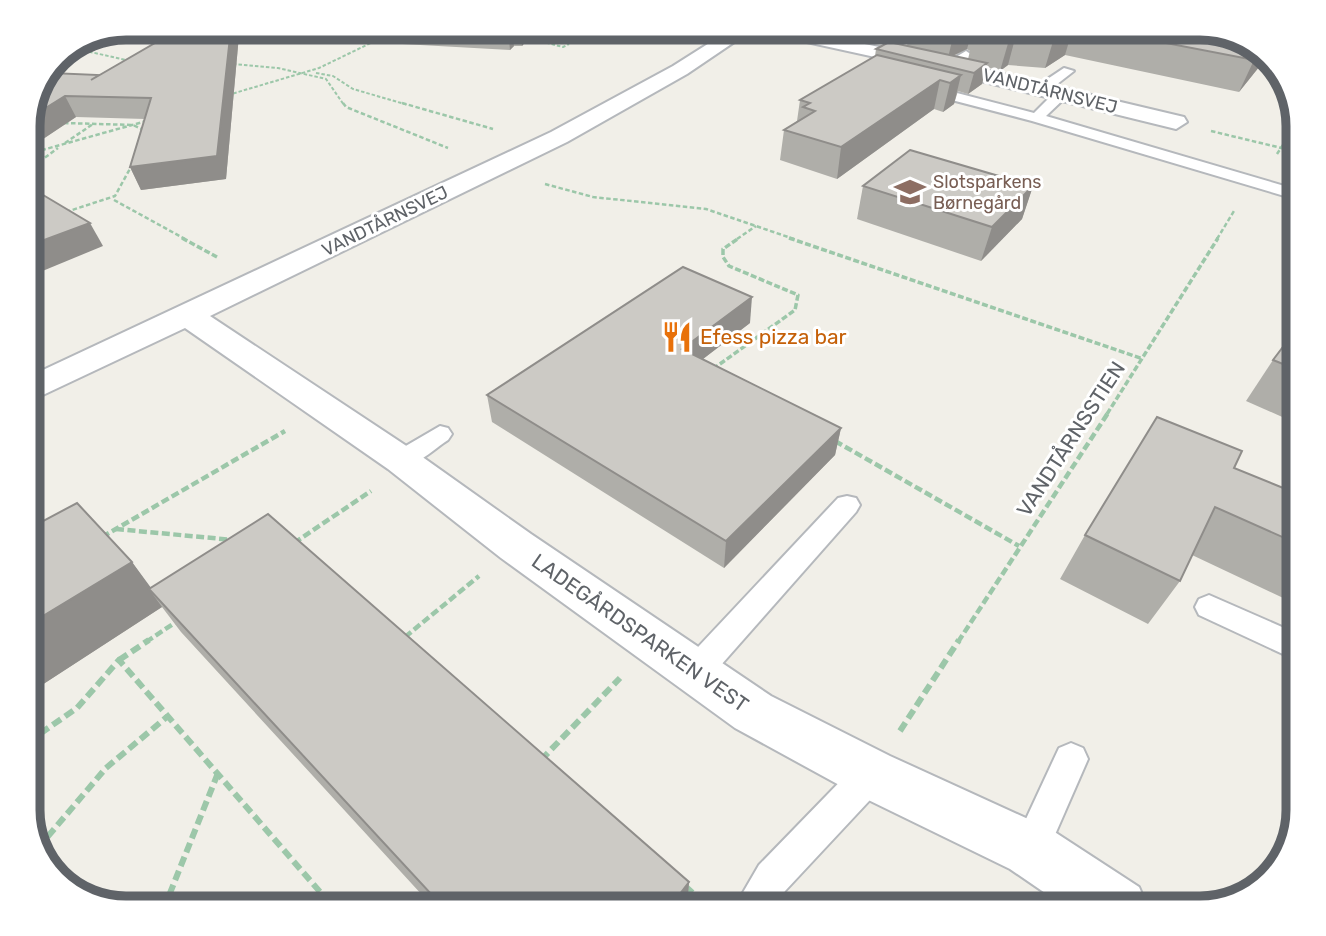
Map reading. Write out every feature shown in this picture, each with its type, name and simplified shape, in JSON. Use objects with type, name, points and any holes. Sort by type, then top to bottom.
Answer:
[{"type":"street","name":"VANDTÅRNSVEJ","points":[[40,385],[559,138],[727,40]]},
{"type":"street","name":"VANDTÅRNSVEJ","points":[[798,40],[841,46]]},
{"type":"street","name":"VANDTÅRNSVEJ","points":[[814,40],[947,67],[1176,122]]},
{"type":"street","name":"LADEGÅRDSPARKEN VEST","points":[[188,316],[405,463],[516,546],[752,712],[871,774],[1030,849],[1100,896]]},
{"type":"lane","points":[[947,67],[966,55]]},
{"type":"lane","points":[[1037,118],[1068,71]]},
{"type":"lane","points":[[917,87],[1037,118],[1286,191]]},
{"type":"lane","points":[[405,463],[440,434]]},
{"type":"lane","points":[[695,672],[846,505]]},
{"type":"lane","points":[[1209,607],[1286,642]]},
{"type":"lane","points":[[1030,849],[1071,759]]},
{"type":"lane","points":[[761,896],[772,878],[871,774]]},
{"type":"path","points":[[224,96],[319,68],[374,40]]},
{"type":"path","points":[[536,40],[563,47],[569,44]]},
{"type":"path","points":[[84,52],[97,57],[139,62]]},
{"type":"path","points":[[228,64],[326,74],[353,89],[498,130],[516,129],[559,138]]},
{"type":"path","points":[[301,72],[326,79],[346,107],[449,149]]},
{"type":"path","points":[[40,151],[159,117]]},
{"type":"path","points":[[54,122],[133,125],[144,129],[140,141]]},
{"type":"path","points":[[1176,122],[1286,149]]},
{"type":"path","points":[[40,162],[93,124]]},
{"type":"path","name":"VANDTÅRNSSTIEN","points":[[871,774],[1143,359],[1252,181],[1286,143]]},
{"type":"path","points":[[61,213],[114,200],[124,188],[132,164]]},
{"type":"path","points":[[540,183],[593,197],[706,209],[1143,359]]},
{"type":"path","points":[[114,200],[261,281]]},
{"type":"path","points":[[705,374],[795,310],[797,295],[729,266],[723,257],[723,249],[757,225]]},
{"type":"path","points":[[94,541],[324,409]]},
{"type":"path","points":[[826,436],[1019,546]]},
{"type":"path","points":[[302,554],[292,545],[405,463]]},
{"type":"path","points":[[116,529],[238,540]]},
{"type":"path","points":[[411,649],[401,640],[516,546]]},
{"type":"path","points":[[40,734],[77,708],[119,660],[188,614]]},
{"type":"path","points":[[540,760],[654,644]]},
{"type":"path","points":[[119,660],[324,896]]},
{"type":"path","points":[[46,839],[106,768],[168,716]]},
{"type":"path","points":[[530,752],[550,769]]},
{"type":"path","points":[[169,896],[218,773]]},
{"type":"path","points":[[680,882],[696,896]]},
{"type":"building","points":[[160,40],[230,40],[217,156],[130,167],[151,98],[65,96],[42,110],[47,93],[59,73],[99,75],[91,80]]},
{"type":"building","points":[[1150,40],[1217,42],[1238,49],[1254,60]]},
{"type":"building","points":[[889,42],[987,63],[974,73],[876,49]]},
{"type":"building","points":[[877,55],[961,75],[950,83],[940,80],[841,147],[784,130],[815,111],[803,107],[810,103],[800,100]]},
{"type":"building","points":[[910,150],[1033,186],[992,227],[863,186]]},
{"type":"building","points":[[40,193],[90,223],[40,242]]},
{"type":"building","points":[[683,267],[752,297],[682,349],[841,428],[726,541],[487,395]]},
{"type":"building","points":[[1286,343],[1286,365],[1273,360]]},
{"type":"building","points":[[1157,417],[1242,451],[1234,468],[1286,489],[1286,539],[1215,507],[1180,581],[1085,535]]},
{"type":"building","points":[[77,503],[132,562],[40,618],[40,523]]},
{"type":"building","points":[[268,514],[689,882],[678,896],[433,896],[149,589]]},
{"type":"place","name":"Slotsparkens Børnegård","points":[[910,192]]},
{"type":"place","name":"Efess pizza bar","points":[[677,337]]}]
